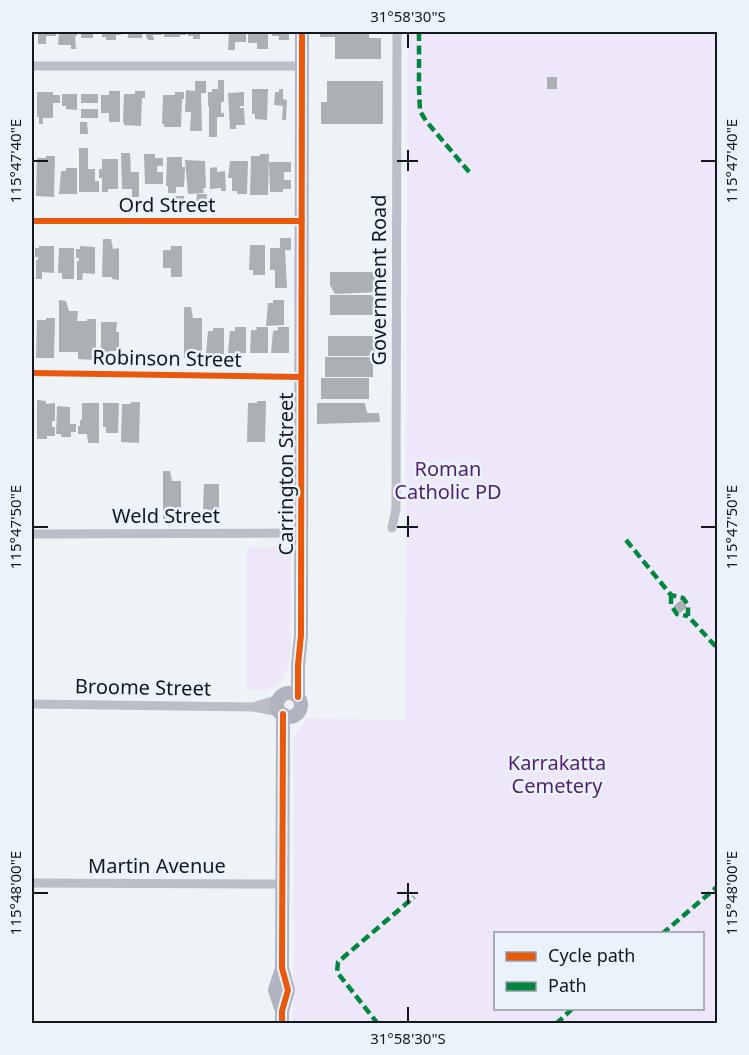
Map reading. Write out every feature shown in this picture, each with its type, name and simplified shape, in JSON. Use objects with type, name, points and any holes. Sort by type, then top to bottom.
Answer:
[{"type":"street","name":"Carrington Street","points":[[282,1017],[288,990],[282,968],[284,737],[286,705],[298,665],[301,635],[302,32]]},
{"type":"street","name":"Government Road","points":[[392,528],[396,509],[397,32]]},
{"type":"street","points":[[32,66],[302,66]]},
{"type":"street","name":"Ord Street","points":[[32,221],[302,221]]},
{"type":"street","name":"Robinson Street","points":[[32,373],[302,377]]},
{"type":"street","name":"Weld Street","points":[[32,534],[302,533]]},
{"type":"street","name":"Broome Street","points":[[32,705],[286,705]]},
{"type":"street","name":"Martin Avenue","points":[[32,883],[283,884]]},
{"type":"green space","name":"Karrakatta Cemetery","points":[[408,32],[717,32],[717,1023],[293,1024],[294,738],[307,718],[405,720]]},
{"type":"green space","points":[[247,547],[291,547],[291,644],[288,666],[276,687],[266,690],[247,690]]},
{"type":"building","points":[[38,32],[56,32],[56,36],[46,36],[46,44],[38,44]]},
{"type":"building","points":[[59,32],[77,32],[76,49],[71,49],[71,45],[58,45]]},
{"type":"building","points":[[81,32],[100,32],[100,34],[93,34],[93,38],[81,38]]},
{"type":"building","points":[[102,32],[121,32],[121,35],[116,35],[116,40],[106,40],[106,37],[102,37]]},
{"type":"building","points":[[128,32],[142,32],[142,38],[128,38]]},
{"type":"building","points":[[146,32],[162,32],[162,35],[153,35],[154,40],[148,40]]},
{"type":"building","points":[[164,32],[186,32],[186,35],[164,37]]},
{"type":"building","points":[[188,32],[200,32],[200,39],[193,39],[193,36],[188,36]]},
{"type":"building","points":[[229,32],[246,32],[246,42],[235,42],[235,50],[228,50]]},
{"type":"building","points":[[248,32],[268,32],[268,49],[257,49],[257,43],[248,43]]},
{"type":"building","points":[[272,32],[289,32],[289,40],[279,40],[279,36],[272,36]]},
{"type":"building","points":[[320,32],[369,32],[369,38],[381,38],[381,59],[335,59],[335,37],[320,37]]},
{"type":"building","points":[[547,77],[557,77],[557,89],[547,89]]},
{"type":"building","points":[[218,80],[224,80],[224,102],[221,102],[221,113],[224,113],[224,117],[217,117],[217,137],[209,137],[208,92],[218,89]]},
{"type":"building","points":[[195,81],[206,81],[206,93],[201,93],[202,131],[190,131],[191,112],[185,112],[186,90],[195,91]]},
{"type":"building","points":[[327,81],[383,81],[383,124],[321,124],[321,102],[327,102]]},
{"type":"building","points":[[252,89],[268,89],[267,120],[255,119],[255,114],[252,114]]},
{"type":"building","points":[[279,89],[283,89],[283,99],[287,100],[286,120],[282,120],[283,106],[274,105],[275,92],[279,92]]},
{"type":"building","points":[[109,91],[120,91],[120,122],[109,122],[109,113],[101,113],[101,95],[109,95]]},
{"type":"building","points":[[135,91],[145,91],[145,98],[142,98],[141,126],[124,125],[124,94],[135,94]]},
{"type":"building","points":[[37,92],[53,92],[53,95],[60,95],[60,103],[53,103],[53,118],[43,118],[43,124],[39,124],[39,117],[37,117]]},
{"type":"building","points":[[175,92],[184,92],[181,127],[164,127],[162,124],[163,95],[175,95]]},
{"type":"building","points":[[244,92],[244,106],[240,108],[244,108],[245,125],[236,125],[236,129],[230,129],[228,93]]},
{"type":"building","points":[[62,94],[77,94],[77,110],[66,109],[66,106],[62,106]]},
{"type":"building","points":[[81,94],[98,94],[98,103],[81,103]]},
{"type":"building","points":[[81,109],[98,109],[98,118],[81,118]]},
{"type":"building","points":[[80,122],[87,122],[88,134],[80,134]]},
{"type":"building","points":[[79,148],[88,148],[88,169],[95,169],[95,181],[99,181],[99,192],[79,192]]},
{"type":"building","points":[[121,153],[130,153],[131,172],[139,172],[139,197],[132,197],[132,189],[122,189]]},
{"type":"building","points":[[144,154],[155,154],[155,158],[163,158],[163,166],[157,166],[157,172],[163,172],[163,184],[145,184]]},
{"type":"building","points":[[260,154],[269,154],[268,195],[250,195],[251,156],[260,156]]},
{"type":"building","points":[[46,156],[55,156],[54,197],[36,196],[37,158],[46,158]]},
{"type":"building","points":[[167,157],[182,157],[182,167],[185,167],[184,187],[176,187],[176,193],[168,193],[168,186],[166,186]]},
{"type":"building","points":[[102,159],[118,159],[118,189],[108,189],[108,192],[102,192],[102,178],[99,178],[99,169],[102,169]]},
{"type":"building","points":[[185,160],[205,161],[206,188],[203,188],[204,193],[188,194]]},
{"type":"building","points":[[230,161],[248,161],[247,194],[237,194],[237,191],[232,191],[232,178],[228,178]]},
{"type":"building","points":[[269,162],[291,162],[291,172],[284,172],[284,180],[291,180],[291,189],[283,189],[283,192],[270,192]]},
{"type":"building","points":[[217,167],[217,172],[225,171],[226,191],[221,191],[221,188],[210,189],[210,168]]},
{"type":"building","points":[[66,168],[77,168],[77,194],[59,194],[61,171],[66,171]]},
{"type":"building","points":[[197,194],[207,194],[206,205],[196,204]]},
{"type":"building","points":[[173,196],[184,196],[184,203],[173,202]]},
{"type":"building","points":[[280,238],[291,238],[291,250],[285,250],[287,288],[275,288],[275,270],[270,270],[270,248],[280,248]]},
{"type":"building","points":[[103,239],[111,239],[113,249],[119,248],[119,280],[102,277]]},
{"type":"building","points":[[250,245],[265,245],[265,275],[253,275],[253,270],[249,270]]},
{"type":"building","points":[[54,246],[54,273],[42,272],[42,279],[36,279],[38,257],[35,257],[35,248]]},
{"type":"building","points":[[80,246],[95,247],[95,274],[83,273],[82,280],[77,280],[79,258],[76,258],[76,249],[80,249]]},
{"type":"building","points":[[171,246],[182,246],[182,277],[171,277],[171,268],[163,268],[163,250],[171,250]]},
{"type":"building","points":[[59,248],[74,248],[74,279],[62,279],[62,273],[58,273]]},
{"type":"building","points":[[330,272],[379,272],[379,292],[335,294],[330,285]]},
{"type":"building","points":[[330,295],[379,295],[379,315],[330,315]]},
{"type":"building","points":[[59,300],[66,301],[69,311],[78,311],[77,321],[96,319],[96,360],[78,359],[78,352],[59,352]]},
{"type":"building","points":[[273,300],[284,300],[284,325],[266,326],[268,303],[273,303]]},
{"type":"building","points":[[184,307],[191,307],[193,318],[202,318],[202,359],[184,358]]},
{"type":"building","points":[[46,318],[55,318],[54,358],[36,358],[37,320],[46,320]]},
{"type":"building","points":[[101,322],[117,322],[119,351],[110,351],[110,357],[102,357]]},
{"type":"building","points":[[235,327],[246,327],[246,353],[228,353],[230,331],[235,331]]},
{"type":"building","points":[[256,327],[268,327],[268,353],[250,353],[251,330],[257,330]]},
{"type":"building","points":[[278,327],[289,327],[289,353],[271,353],[273,331],[278,330]]},
{"type":"building","points":[[213,328],[224,328],[224,354],[206,354],[208,331],[213,331]]},
{"type":"building","points":[[328,336],[377,336],[377,356],[328,356]]},
{"type":"building","points":[[325,357],[373,357],[373,377],[325,377]]},
{"type":"building","points":[[321,378],[369,378],[369,399],[321,399]]},
{"type":"building","points":[[37,400],[46,401],[46,404],[55,403],[55,421],[52,421],[52,427],[55,427],[55,436],[47,436],[47,439],[37,439]]},
{"type":"building","points":[[257,401],[266,401],[265,442],[247,442],[248,403],[257,403]]},
{"type":"building","points":[[131,402],[140,402],[139,443],[121,442],[122,404],[131,404]]},
{"type":"building","points":[[82,403],[99,403],[99,443],[88,443],[87,434],[78,434],[78,426],[82,420]]},
{"type":"building","points":[[103,403],[119,403],[118,433],[106,433],[106,427],[103,427]]},
{"type":"building","points":[[317,403],[365,403],[367,413],[379,413],[380,422],[317,424]]},
{"type":"building","points":[[57,406],[70,407],[70,424],[76,424],[76,432],[71,432],[71,437],[61,437],[61,434],[56,434]]},
{"type":"building","points":[[163,471],[170,471],[172,481],[181,481],[181,522],[163,522]]},
{"type":"building","points":[[204,484],[219,484],[219,514],[207,514],[207,509],[203,509]]},
{"type":"building","points":[[681,600],[687,607],[680,613],[674,606]]},
{"type":"marked path","points":[[419,32],[420,111],[470,173]]},
{"type":"marked path","points":[[626,540],[671,595],[683,598],[688,605],[688,616],[718,649]]},
{"type":"marked path","points":[[671,595],[671,605],[677,614],[688,616]]},
{"type":"marked path","points":[[664,932],[718,886]]},
{"type":"marked path","points":[[378,1024],[337,972],[338,962],[414,897]]},
{"type":"marked path","points":[[556,1024],[571,1010]]},
{"type":"cycle path","points":[[298,697],[301,635],[302,32]]},
{"type":"cycle path","points":[[32,221],[302,221]]},
{"type":"cycle path","points":[[32,373],[301,377]]},
{"type":"cycle path","points":[[282,1024],[282,1011],[288,990],[282,968],[283,714]]},
{"type":"park label","name":"Roman Catholic PD","points":[[448,480]]}]
